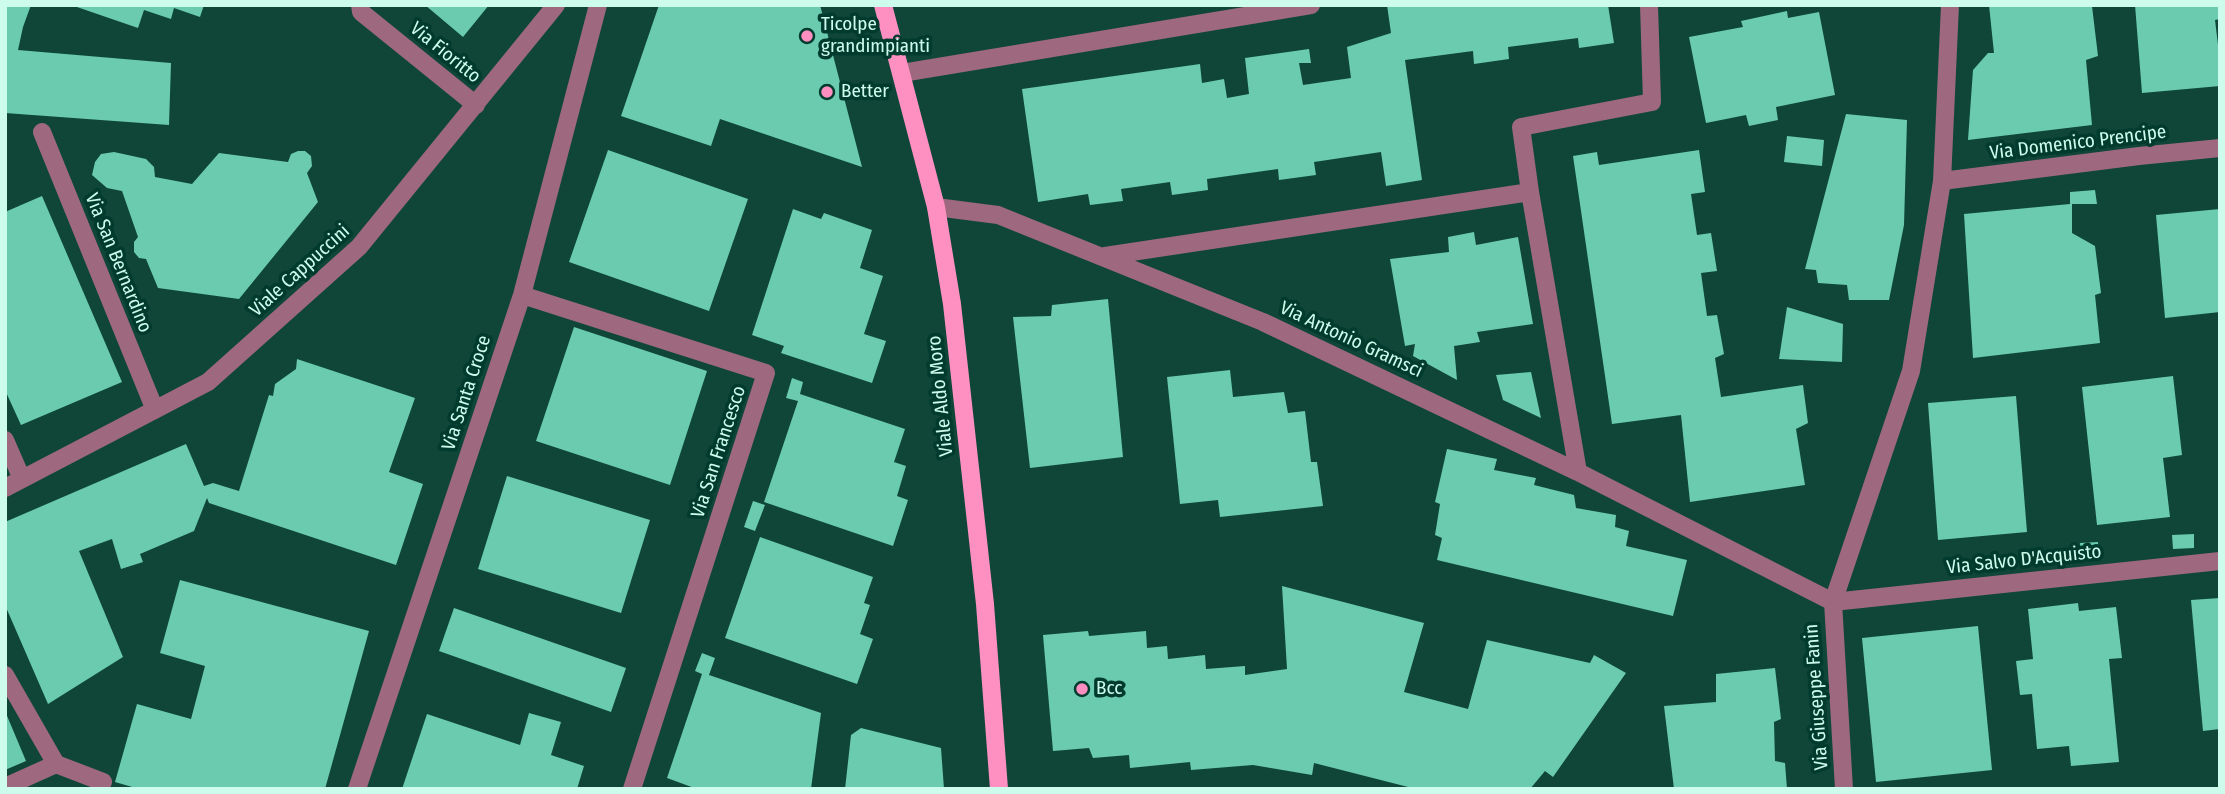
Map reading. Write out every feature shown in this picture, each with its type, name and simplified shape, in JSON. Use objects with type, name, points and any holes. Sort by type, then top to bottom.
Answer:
[{"type":"main road","name":"Viale Aldo Moro","points":[[883,5],[936,207],[952,304],[984,590],[999,789]]},
{"type":"street","name":"Via Fioritto","points":[[360,5],[361,12],[476,105]]},
{"type":"street","name":"Viale Cappuccini","points":[[5,488],[208,382],[359,247],[556,5]]},
{"type":"street","name":"Via Santa Croce","points":[[357,789],[522,295],[598,5]]},
{"type":"street","points":[[902,73],[1311,5]]},
{"type":"street","points":[[1578,472],[1521,127],[1652,102],[1649,5]]},
{"type":"street","points":[[1833,602],[1911,371],[1942,181],[1950,5]]},
{"type":"street","name":"Via San Bernardino","points":[[42,132],[155,410]]},
{"type":"street","name":"Via Domenico Prencipe","points":[[1942,181],[2220,148]]},
{"type":"street","name":"Via Antonio Gramsci","points":[[1103,256],[1530,192]]},
{"type":"street","name":"Via Antonio Gramsci","points":[[936,207],[998,215],[1263,322],[1578,472],[1833,602]]},
{"type":"street","name":"Via San Francesco","points":[[522,295],[766,373],[632,789]]},
{"type":"street","points":[[5,440],[22,479]]},
{"type":"street","name":"Via Salvo D'Acquisto","points":[[1833,602],[2220,561]]},
{"type":"street","name":"Via Giuseppe Fanin","points":[[1833,602],[1844,789]]},
{"type":"street","points":[[5,675],[56,764],[103,782]]},
{"type":"street","points":[[5,787],[56,764]]},
{"type":"building","points":[[5,5],[31,5],[18,50],[171,63],[169,125],[5,113]]},
{"type":"building","points":[[204,5],[200,17],[174,8],[171,19],[144,10],[138,28],[74,6]]},
{"type":"building","points":[[425,5],[489,5],[463,37]]},
{"type":"building","points":[[659,5],[820,5],[862,167],[720,119],[711,146],[621,116]]},
{"type":"building","points":[[1387,5],[1608,5],[1614,43],[1579,48],[1578,38],[1508,47],[1509,59],[1474,64],[1473,51],[1405,60],[1422,180],[1386,186],[1381,152],[1314,162],[1316,175],[1279,180],[1278,169],[1207,179],[1208,190],[1172,195],[1170,182],[1121,189],[1123,201],[1090,205],[1088,194],[1038,202],[1022,89],[1200,64],[1202,83],[1224,79],[1227,98],[1249,94],[1245,58],[1309,49],[1311,63],[1299,63],[1303,85],[1351,78],[1347,47],[1391,33]]},
{"type":"building","points":[[1989,5],[2092,6],[2098,56],[2086,60],[2092,125],[1968,140],[1973,70],[1988,53],[1994,53]]},
{"type":"building","points":[[2135,5],[2220,5],[2220,19],[2215,20],[2220,86],[2142,93]]},
{"type":"building","points":[[1787,11],[1788,18],[1819,12],[1835,95],[1776,107],[1778,120],[1749,126],[1746,115],[1706,123],[1689,37],[1743,27],[1741,21]]},
{"type":"building","points":[[1846,114],[1907,120],[1904,225],[1889,300],[1849,300],[1847,285],[1818,283],[1816,270],[1805,269]]},
{"type":"building","points":[[1787,136],[1824,140],[1822,166],[1784,162]]},
{"type":"building","points":[[608,150],[748,199],[709,311],[569,262]]},
{"type":"building","points":[[1699,150],[1705,192],[1691,194],[1697,235],[1711,233],[1717,271],[1701,273],[1707,316],[1717,315],[1724,354],[1715,358],[1721,397],[1803,385],[1808,423],[1796,429],[1805,485],[1690,502],[1681,415],[1612,424],[1573,156],[1597,152],[1599,165]]},
{"type":"building","points":[[305,151],[311,156],[312,166],[307,173],[318,202],[239,299],[158,288],[146,259],[139,258],[134,252],[134,242],[138,237],[122,191],[107,188],[92,175],[95,162],[101,154],[114,152],[146,159],[154,167],[155,177],[192,184],[219,153],[288,162],[291,154]]},
{"type":"building","points":[[2095,190],[2097,204],[2072,204],[2072,233],[2095,246],[2101,293],[2095,295],[2100,343],[1973,358],[1964,214],[2070,204],[2070,192]]},
{"type":"building","points":[[42,196],[122,382],[21,425],[5,390],[5,212]]},
{"type":"building","points":[[793,209],[821,219],[824,213],[872,230],[860,268],[883,276],[864,334],[886,341],[872,383],[781,353],[784,346],[752,335]]},
{"type":"building","points":[[2220,209],[2220,312],[2165,318],[2156,215]]},
{"type":"building","points":[[1474,232],[1476,245],[1518,237],[1533,324],[1477,332],[1480,342],[1454,346],[1457,380],[1413,356],[1415,344],[1405,346],[1390,259],[1449,252],[1448,237]]},
{"type":"building","points":[[1108,299],[1123,457],[1030,468],[1013,317],[1051,316],[1052,305]]},
{"type":"building","points":[[1787,307],[1843,324],[1842,362],[1779,359]]},
{"type":"building","points":[[574,327],[707,371],[670,485],[536,441]]},
{"type":"building","points":[[297,359],[415,398],[389,472],[423,484],[396,565],[209,503],[207,498],[194,531],[140,554],[143,562],[121,569],[112,539],[79,551],[123,657],[48,704],[5,605],[5,522],[186,444],[204,486],[213,483],[239,491],[269,395],[273,396],[275,384],[296,369]]},
{"type":"building","points":[[1230,370],[1233,397],[1284,392],[1288,413],[1305,411],[1311,462],[1317,462],[1323,506],[1220,517],[1218,500],[1180,504],[1167,377]]},
{"type":"building","points":[[1531,372],[1541,418],[1503,400],[1496,375]]},
{"type":"building","points":[[2173,376],[2182,455],[2163,458],[2170,517],[2097,525],[2082,387]]},
{"type":"building","points":[[792,378],[803,382],[800,394],[905,429],[894,462],[906,466],[897,496],[908,500],[893,546],[764,502],[798,401],[786,398]]},
{"type":"building","points":[[2016,396],[2027,532],[1938,540],[1928,403]]},
{"type":"building","points":[[1447,449],[1497,459],[1494,470],[1536,478],[1534,485],[1574,495],[1576,508],[1616,515],[1615,527],[1629,531],[1626,546],[1687,560],[1673,616],[1437,560],[1442,538],[1435,535],[1440,504],[1435,502]]},
{"type":"building","points":[[507,476],[650,520],[621,613],[478,569]]},
{"type":"building","points":[[753,501],[765,505],[755,531],[744,527]]},
{"type":"building","points":[[2194,534],[2194,548],[2173,549],[2172,535]]},
{"type":"building","points":[[760,537],[873,577],[864,603],[870,605],[860,634],[873,639],[857,684],[725,638]]},
{"type":"building","points":[[2098,542],[2099,557],[2081,558],[2080,543]]},
{"type":"building","points":[[180,580],[369,631],[325,789],[139,789],[115,782],[137,704],[191,719],[205,666],[160,653]]},
{"type":"building","points":[[1282,586],[1424,623],[1404,692],[1468,709],[1487,640],[1590,663],[1594,655],[1626,673],[1553,777],[1545,771],[1530,789],[1416,789],[1314,763],[1312,775],[1253,765],[1191,770],[1190,762],[1130,768],[1129,755],[1093,758],[1089,748],[1053,751],[1043,635],[1088,631],[1089,636],[1146,631],[1147,648],[1167,646],[1168,659],[1205,655],[1206,669],[1245,666],[1245,675],[1287,669]]},
{"type":"building","points":[[2220,598],[2220,729],[2203,731],[2191,600]]},
{"type":"building","points":[[2078,603],[2079,611],[2116,607],[2122,658],[2109,659],[2119,762],[2071,766],[2069,746],[2037,749],[2032,694],[2020,695],[2016,661],[2033,659],[2028,609]]},
{"type":"building","points":[[454,608],[626,668],[611,712],[439,651]]},
{"type":"building","points":[[1978,626],[1992,770],[1876,782],[1862,638]]},
{"type":"building","points":[[702,653],[715,658],[709,675],[821,713],[811,789],[697,789],[667,778],[702,674],[695,671]]},
{"type":"building","points":[[1775,668],[1781,719],[1774,722],[1775,761],[1785,763],[1787,789],[1674,789],[1664,706],[1716,702],[1716,674]]},
{"type":"building","points":[[5,711],[26,761],[5,770]]},
{"type":"building","points":[[529,713],[561,722],[551,755],[584,766],[577,789],[402,789],[427,714],[520,745]]},
{"type":"building","points":[[861,728],[941,748],[944,789],[845,789],[851,735]]},
{"type":"place","name":"Ticolpe grandimpianti","points":[[807,36]]},
{"type":"place","name":"Better","points":[[827,92]]},
{"type":"place","name":"Bcc","points":[[1082,689]]}]
